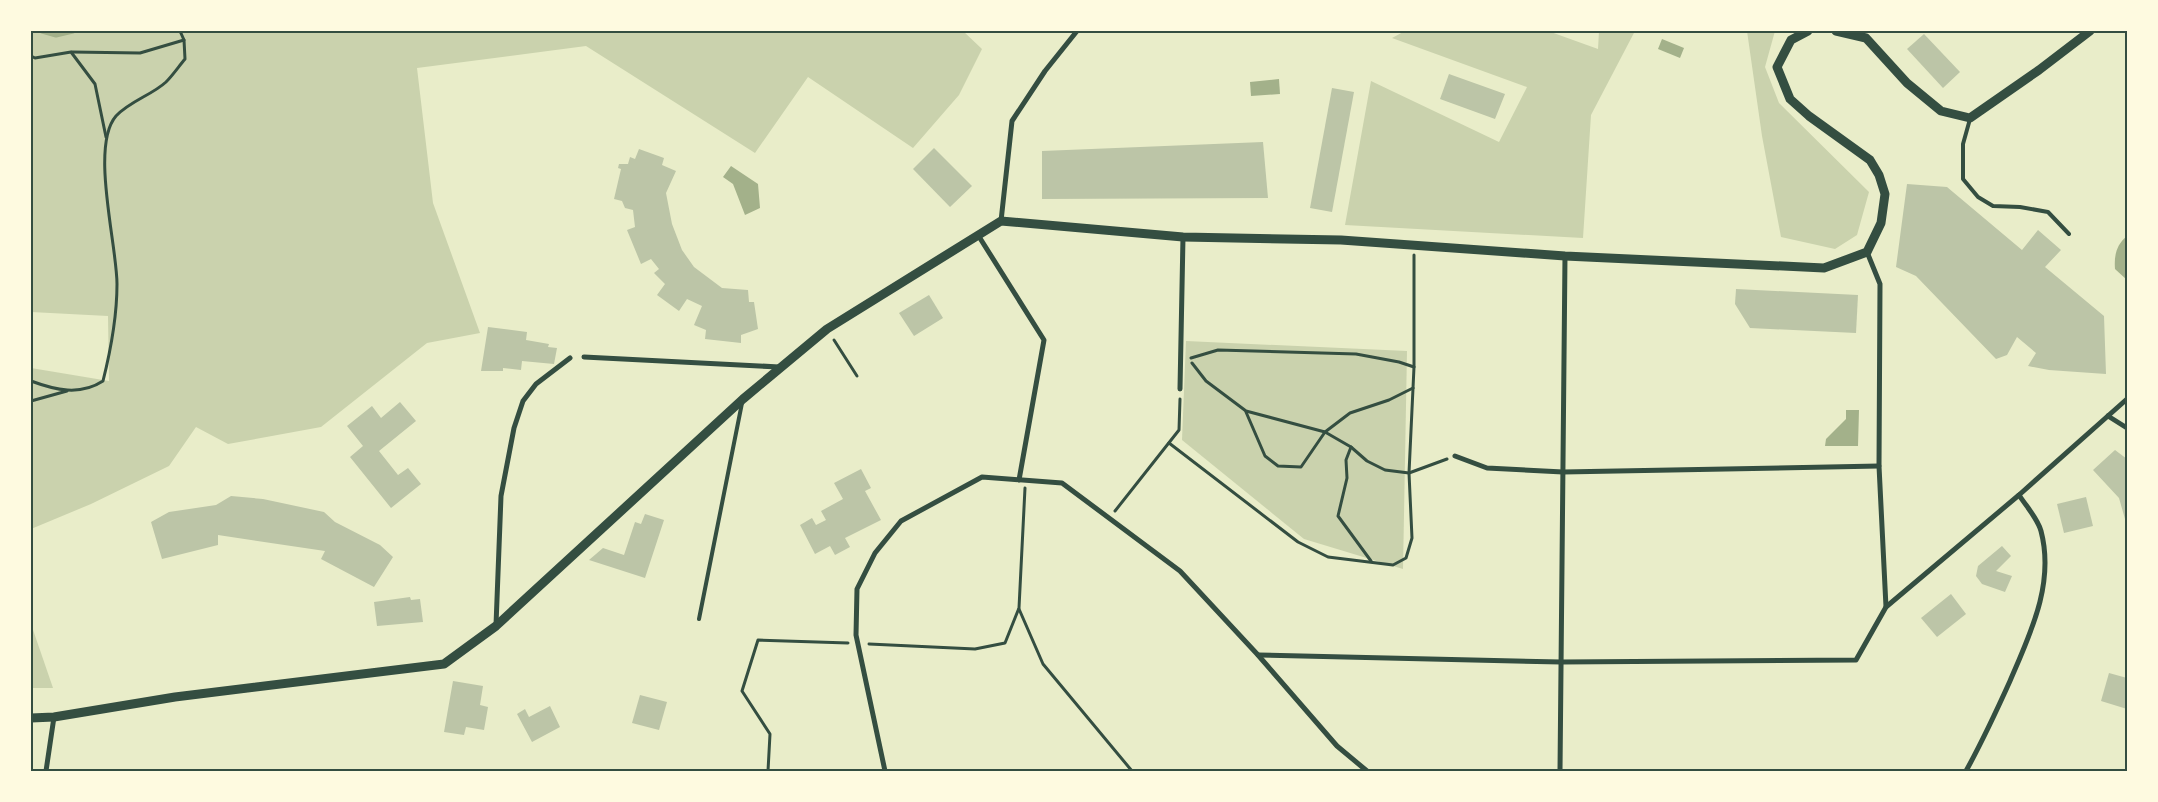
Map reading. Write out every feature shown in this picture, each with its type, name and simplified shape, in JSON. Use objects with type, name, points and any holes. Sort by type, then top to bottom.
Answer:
[{"type":"street","points":[[1001,221],[1012,121],[1045,70],[1077,31]]},
{"type":"street","points":[[31,718],[54,717],[175,698],[444,664],[496,626],[742,398],[826,329],[1001,221],[1183,237],[1341,240],[1564,256],[1824,268],[1867,252],[1881,223],[1885,194],[1879,175],[1870,160],[1809,116],[1790,99],[1777,67],[1789,36],[1808,31]]},
{"type":"street","points":[[1836,31],[1866,38],[1907,83],[1941,112],[1970,118],[2039,70],[2090,31]]},
{"type":"street","points":[[978,235],[1044,340],[1022,480]]},
{"type":"street","points":[[1180,389],[1183,237]]},
{"type":"street","points":[[1867,252],[1880,284],[1879,466],[1886,607]]},
{"type":"street","points":[[1560,771],[1564,256]]},
{"type":"street","points":[[496,626],[501,496],[514,428],[523,401],[536,384],[570,358]]},
{"type":"street","points":[[584,358],[779,367]]},
{"type":"street","points":[[1258,655],[1561,662],[1856,660],[1886,607],[2019,496],[2127,399]]},
{"type":"street","points":[[2108,416],[2127,428]]},
{"type":"street","points":[[1454,456],[1487,468],[1563,472],[1879,466]]},
{"type":"street","points":[[885,771],[856,634],[857,590],[875,553],[901,521],[982,477],[1062,483],[1180,571],[1258,655],[1337,746],[1367,771]]},
{"type":"street","points":[[1966,771],[1985,736],[2033,628],[2041,600],[2046,566],[2041,529],[2019,496]]},
{"type":"street","points":[[46,771],[54,717]]},
{"type":"lane","points":[[1970,118],[1963,144],[1963,179],[1978,197],[1993,206],[2020,207],[2048,212],[2069,234]]},
{"type":"lane","points":[[699,619],[742,398]]},
{"type":"path","points":[[106,138],[116,117],[138,99],[165,83],[185,59],[184,40],[180,31]]},
{"type":"path","points":[[31,56],[35,58],[72,52],[140,53],[184,40]]},
{"type":"path","points":[[31,401],[70,391],[91,388],[103,381],[113,338],[117,283],[109,225],[106,138],[94,84],[72,52]]},
{"type":"path","points":[[1169,443],[1298,542],[1328,556],[1393,565],[1406,558],[1412,538],[1409,473],[1414,368],[1414,245]]},
{"type":"path","points":[[826,329],[857,376]]},
{"type":"path","points":[[1181,350],[1206,381],[1246,411],[1325,432],[1351,446],[1367,462],[1385,470],[1409,473],[1454,456]]},
{"type":"path","points":[[1188,358],[1218,350],[1356,354],[1399,362],[1414,368]]},
{"type":"path","points":[[31,381],[51,389],[70,391]]},
{"type":"path","points":[[1246,411],[1265,456],[1278,466],[1301,467],[1325,432],[1350,413],[1389,400],[1413,388]]},
{"type":"path","points":[[1109,518],[1179,430],[1180,389]]},
{"type":"path","points":[[1351,446],[1346,460],[1347,478],[1338,516],[1371,562]]},
{"type":"path","points":[[768,771],[770,734],[742,691],[758,640],[975,649],[1005,643],[1019,608],[1022,480]]},
{"type":"path","points":[[1019,608],[1043,664],[1132,771]]},
{"type":"shaded area","points":[[31,31],[963,31],[982,49],[959,95],[913,148],[808,77],[755,153],[586,46],[417,68],[433,203],[480,333],[427,343],[321,427],[228,444],[196,427],[169,466],[91,504],[31,529],[31,368],[109,381],[108,316],[31,312]]},
{"type":"shaded area","points":[[1405,31],[1548,31],[1598,49],[1599,31],[1635,31],[1591,115],[1583,238],[1345,225],[1371,81],[1499,142],[1527,87],[1392,38]]},
{"type":"shaded area","points":[[1747,31],[1775,31],[1765,67],[1779,103],[1869,192],[1857,235],[1835,249],[1781,237],[1762,136]]},
{"type":"shaded area","points":[[1662,39],[1684,48],[1680,58],[1658,49]]},
{"type":"shaded area","points":[[1279,79],[1280,94],[1251,96],[1250,82]]},
{"type":"shaded area","points":[[731,166],[758,184],[760,208],[745,215],[733,184],[723,177]]},
{"type":"shaded area","points":[[2127,236],[2127,280],[2115,269],[2115,255],[2123,239]]},
{"type":"shaded area","points":[[1186,341],[1407,351],[1403,569],[1304,539],[1182,440]]},
{"type":"shaded area","points":[[1846,410],[1859,410],[1858,446],[1825,446],[1826,439],[1846,419]]},
{"type":"shaded area","points":[[31,624],[53,688],[31,688]]},
{"type":"building","points":[[1924,34],[1960,72],[1943,88],[1907,49]]},
{"type":"building","points":[[1449,74],[1505,94],[1495,119],[1440,99]]},
{"type":"building","points":[[1332,88],[1354,92],[1332,212],[1310,208]]},
{"type":"building","points":[[1263,142],[1268,198],[1042,199],[1042,151]]},
{"type":"building","points":[[934,148],[972,186],[950,207],[913,169]]},
{"type":"building","points":[[639,149],[664,158],[662,165],[676,171],[666,193],[672,224],[682,250],[694,267],[722,288],[748,290],[749,302],[754,302],[758,329],[741,335],[741,343],[705,339],[706,330],[694,325],[702,306],[687,299],[679,311],[657,295],[665,284],[654,273],[659,269],[651,259],[641,264],[627,230],[635,227],[633,210],[625,208],[622,201],[614,199],[621,169],[618,168],[619,164],[628,164],[630,157],[635,159]]},
{"type":"building","points":[[1907,184],[1947,187],[2022,250],[2038,230],[2061,250],[2045,267],[2104,316],[2106,374],[2049,370],[2028,366],[2036,353],[2017,337],[2007,355],[1996,359],[1916,276],[1896,267]]},
{"type":"building","points":[[1736,289],[1858,295],[1856,333],[1750,328],[1735,304]]},
{"type":"building","points":[[929,295],[943,318],[914,336],[899,313]]},
{"type":"building","points":[[488,327],[527,332],[526,340],[549,344],[548,347],[557,348],[554,364],[522,361],[521,370],[503,368],[503,371],[481,371]]},
{"type":"building","points":[[400,402],[416,421],[379,451],[398,475],[408,468],[421,484],[391,508],[350,457],[363,446],[347,426],[372,406],[381,418]]},
{"type":"building","points":[[2115,450],[2127,459],[2127,518],[2125,519],[2119,498],[2093,470]]},
{"type":"building","points":[[861,469],[871,488],[865,491],[881,520],[845,538],[850,547],[835,555],[830,546],[815,554],[800,525],[812,518],[816,525],[826,520],[821,511],[843,499],[834,483]]},
{"type":"building","points":[[231,496],[263,499],[324,512],[335,522],[380,545],[393,557],[374,587],[321,559],[325,551],[218,535],[218,545],[162,559],[151,522],[169,512],[216,505]]},
{"type":"building","points":[[2086,497],[2093,526],[2064,533],[2057,504]]},
{"type":"building","points":[[645,514],[664,520],[645,578],[589,560],[603,548],[624,555],[635,522],[641,524]]},
{"type":"building","points":[[2002,546],[2011,556],[1996,571],[2012,576],[2005,592],[1982,584],[1976,576],[1978,566]]},
{"type":"building","points":[[1951,594],[1966,614],[1937,637],[1921,618]]},
{"type":"building","points":[[410,597],[411,600],[420,599],[423,622],[377,626],[374,602]]},
{"type":"building","points":[[2109,673],[2127,678],[2127,709],[2101,701]]},
{"type":"building","points":[[453,681],[483,686],[480,705],[488,707],[484,730],[466,727],[464,735],[444,732]]},
{"type":"building","points":[[640,695],[667,702],[659,730],[632,723]]},
{"type":"building","points":[[550,706],[560,727],[532,742],[517,714],[525,709],[529,717]]},
{"type":"waterway","points":[[42,31],[56,35],[73,31]]}]
